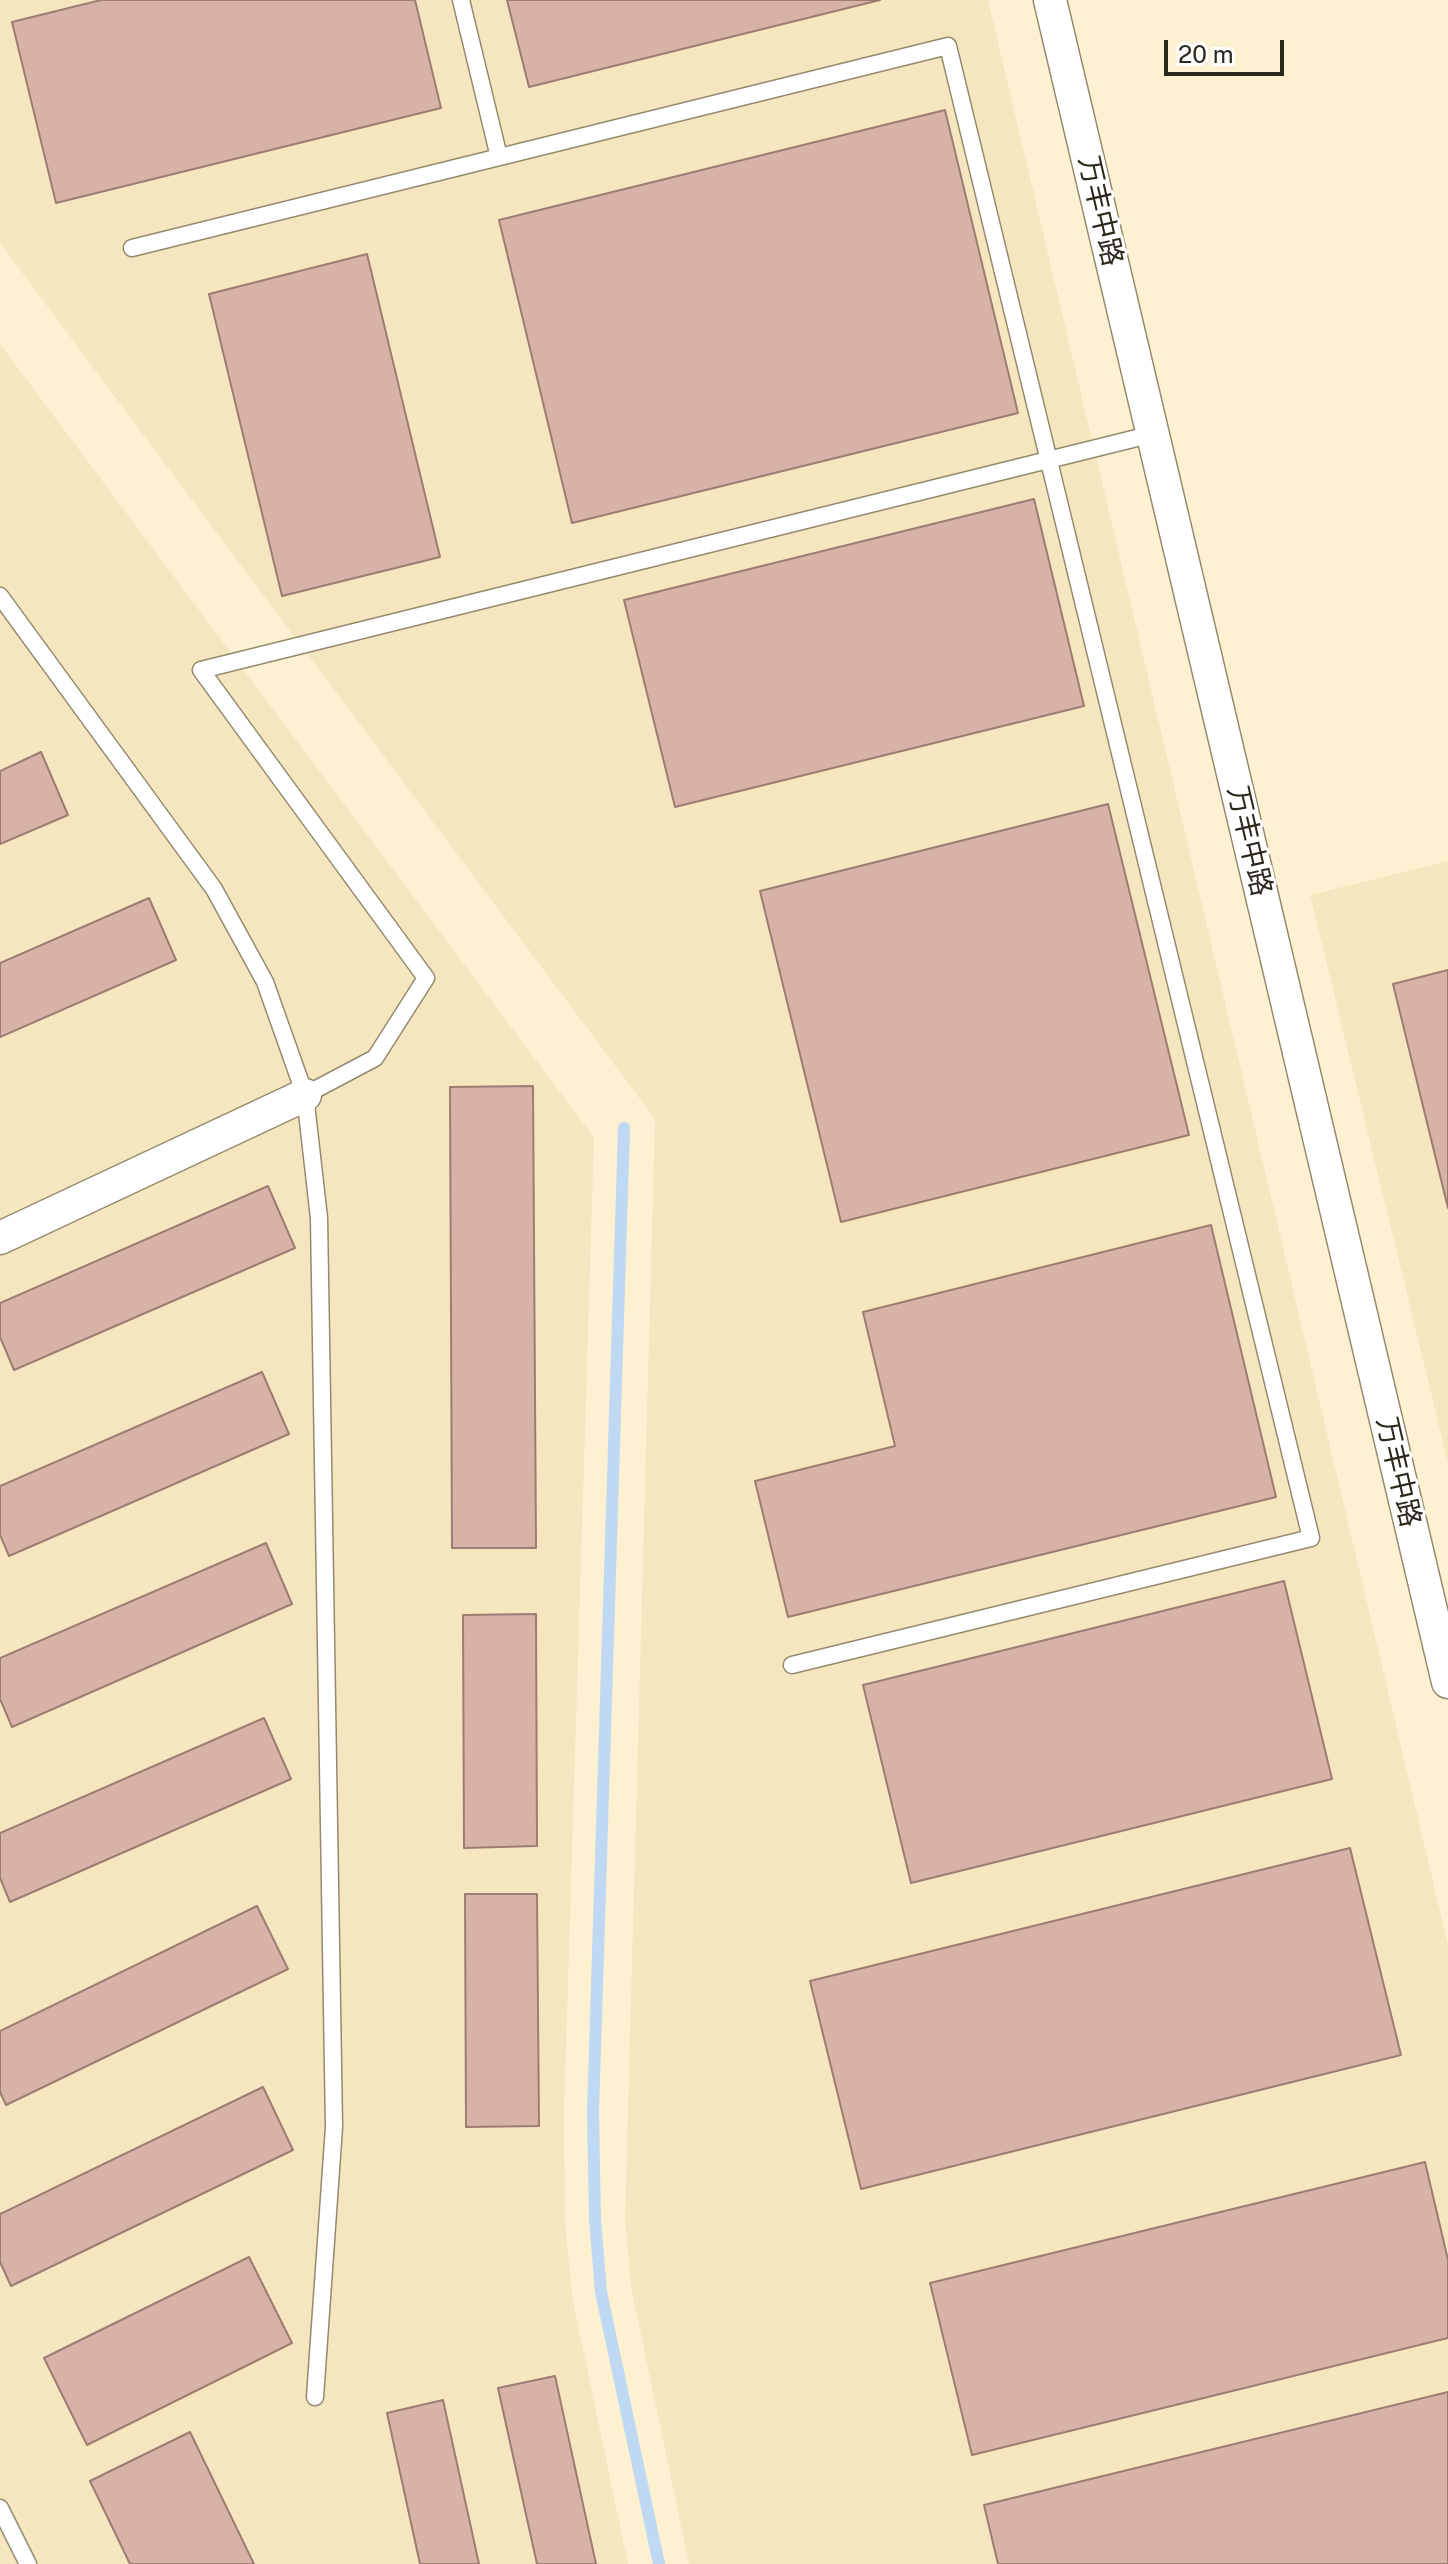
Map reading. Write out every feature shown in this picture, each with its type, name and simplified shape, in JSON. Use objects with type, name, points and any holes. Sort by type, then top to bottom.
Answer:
[{"type":"street","name":"万丰中路","points":[[1050,0],[1448,1682]]},
{"type":"street","points":[[0,1238],[305,1095]]},
{"type":"lane","points":[[461,0],[499,157]]},
{"type":"lane","points":[[132,248],[948,46],[1311,1538],[792,1665]]},
{"type":"lane","points":[[305,1095],[375,1058],[426,978],[201,670],[1153,434]]},
{"type":"lane","points":[[0,596],[214,889],[265,982],[305,1095],[319,1218],[334,2127],[315,2397]]},
{"type":"lane","points":[[0,2508],[28,2564]]},
{"type":"shaded area","points":[[0,0],[988,0],[1448,1945],[1448,2564],[689,2564],[631,2287],[625,2218],[655,1119],[0,243]]},
{"type":"shaded area","points":[[0,344],[594,1138],[564,2112],[565,2221],[572,2296],[628,2564],[0,2564]]},
{"type":"shaded area","points":[[1448,861],[1448,1463],[1310,895]]},
{"type":"building","points":[[101,0],[415,0],[441,108],[56,203],[12,22]]},
{"type":"building","points":[[507,0],[880,0],[529,87]]},
{"type":"building","points":[[945,110],[1018,413],[572,523],[499,220]]},
{"type":"building","points":[[367,254],[440,557],[282,596],[209,294]]},
{"type":"building","points":[[1034,499],[1084,706],[675,807],[624,600]]},
{"type":"building","points":[[41,752],[68,815],[0,844],[0,771]]},
{"type":"building","points":[[1108,804],[1189,1135],[841,1222],[760,891]]},
{"type":"building","points":[[149,898],[176,960],[0,1037],[0,963]]},
{"type":"building","points":[[1448,970],[1448,1208],[1393,984]]},
{"type":"building","points":[[533,1086],[536,1548],[452,1548],[450,1087]]},
{"type":"building","points":[[268,1186],[295,1248],[14,1370],[0,1337],[0,1303]]},
{"type":"building","points":[[1211,1225],[1276,1497],[788,1617],[755,1481],[895,1446],[863,1312]]},
{"type":"building","points":[[262,1372],[289,1434],[9,1556],[0,1535],[0,1486]]},
{"type":"building","points":[[266,1543],[292,1604],[12,1727],[0,1699],[0,1658]]},
{"type":"building","points":[[1284,1581],[1332,1779],[911,1883],[863,1685]]},
{"type":"building","points":[[536,1614],[537,1846],[464,1848],[463,1615]]},
{"type":"building","points":[[264,1718],[291,1779],[10,1902],[0,1878],[0,1833]]},
{"type":"building","points":[[1350,1848],[1401,2055],[861,2189],[810,1981]]},
{"type":"building","points":[[465,1894],[537,1894],[539,2126],[466,2127]]},
{"type":"building","points":[[257,1906],[288,1969],[6,2105],[0,2092],[0,2031]]},
{"type":"building","points":[[263,2087],[293,2150],[11,2286],[0,2262],[0,2214]]},
{"type":"building","points":[[1425,2162],[1448,2260],[1448,2338],[972,2455],[930,2283]]},
{"type":"building","points":[[249,2257],[292,2343],[87,2445],[44,2358]]},
{"type":"building","points":[[555,2376],[596,2564],[537,2564],[498,2388]]},
{"type":"building","points":[[1448,2392],[1448,2564],[998,2564],[984,2505]]},
{"type":"building","points":[[443,2400],[479,2564],[420,2564],[387,2413]]},
{"type":"building","points":[[190,2432],[254,2564],[130,2564],[90,2481]]},
{"type":"waterway","points":[[624,1128],[593,2112],[595,2219],[601,2292],[659,2564]]}]
